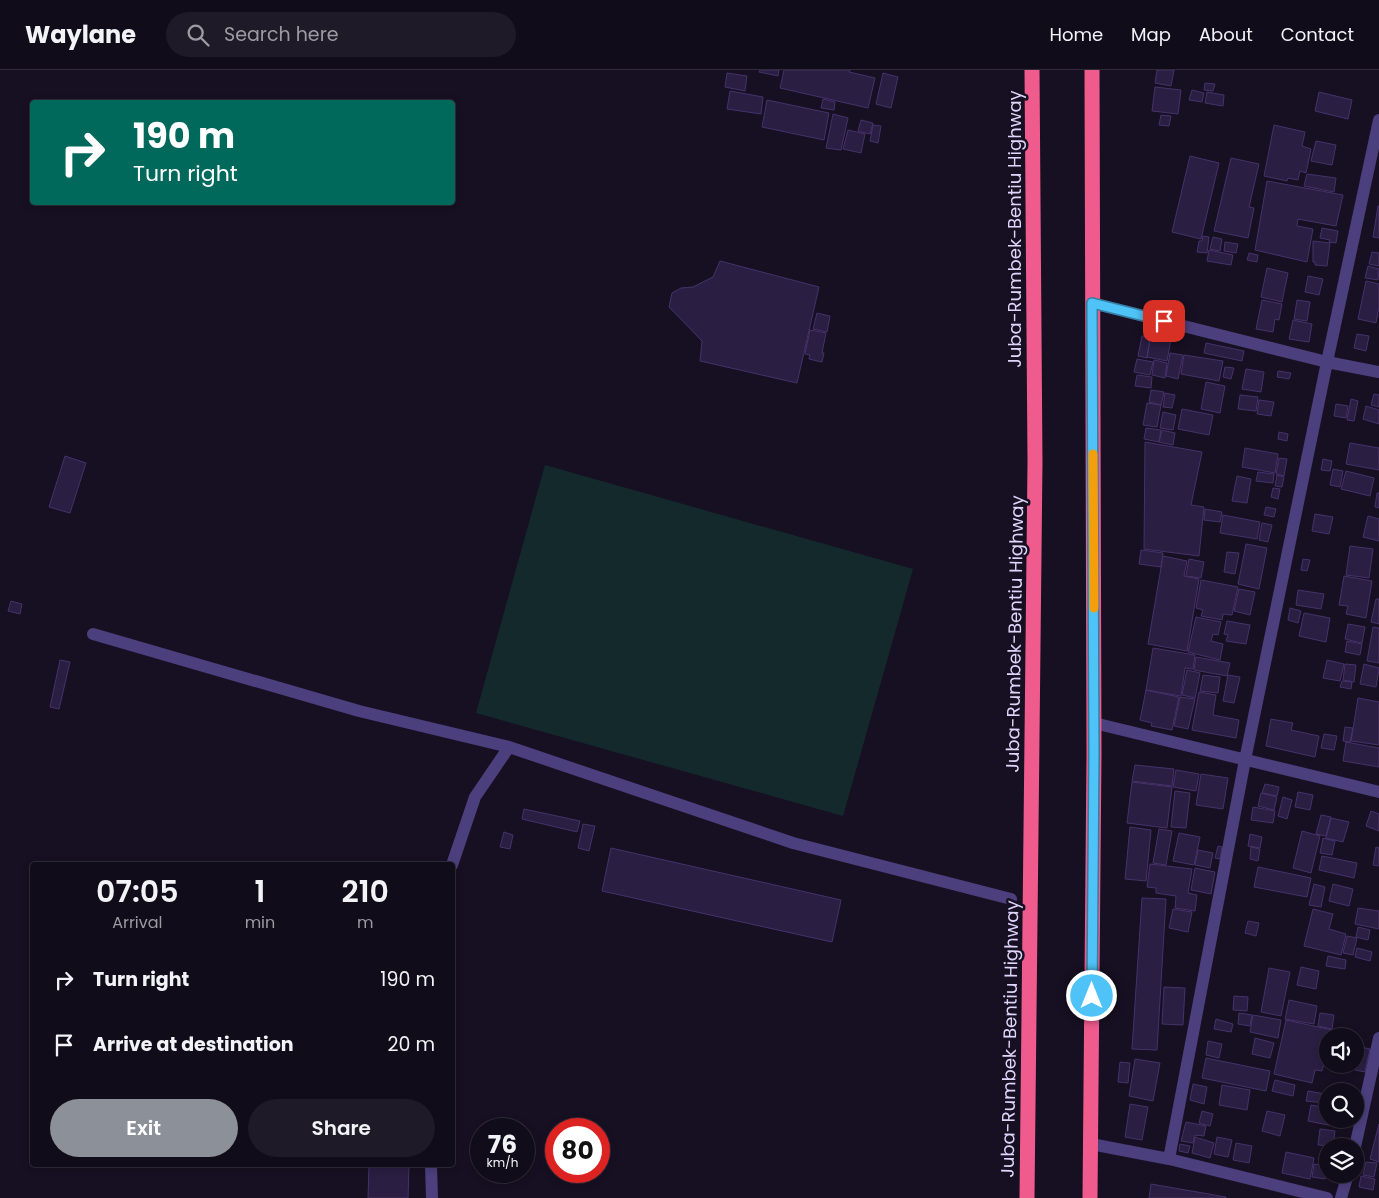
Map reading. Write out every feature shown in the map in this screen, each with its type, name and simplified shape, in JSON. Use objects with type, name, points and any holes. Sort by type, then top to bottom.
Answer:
[{"type":"highway","name":"Juba-Rumbek-Bentiu Highway","points":[[1027,1198],[1035,462],[1032,70]]},
{"type":"highway","points":[[1090,1198],[1094,722],[1092,70]]},
{"type":"street","points":[[1168,1159],[1245,760],[1379,120]]},
{"type":"street","points":[[1092,303],[1327,362],[1379,372]]},
{"type":"street","points":[[93,634],[359,712],[509,747],[793,843],[1011,899]]},
{"type":"street","points":[[1094,722],[1379,792]]},
{"type":"street","points":[[453,862],[475,797],[509,747]]},
{"type":"street","points":[[1357,1138],[1379,1038]]},
{"type":"street","points":[[1091,1144],[1168,1159],[1327,1198]]},
{"type":"street","points":[[431,1167],[432,1198]]},
{"type":"street","points":[[1341,1198],[1345,1183]]},
{"type":"green space","points":[[545,465],[913,569],[843,816],[476,713]]},
{"type":"building","points":[[760,70],[779,70],[778,76],[759,72]]},
{"type":"building","points":[[784,70],[850,70],[849,72],[875,78],[868,108],[780,88]]},
{"type":"building","points":[[1157,70],[1174,70],[1171,86],[1155,83]]},
{"type":"building","points":[[727,73],[747,76],[745,91],[725,87]]},
{"type":"building","points":[[883,73],[898,77],[891,108],[876,104]]},
{"type":"building","points":[[1205,83],[1215,84],[1213,91],[1204,90]]},
{"type":"building","points":[[1155,87],[1181,90],[1178,114],[1152,111]]},
{"type":"building","points":[[1192,90],[1204,93],[1202,102],[1189,100]]},
{"type":"building","points":[[730,91],[763,97],[761,114],[727,109]]},
{"type":"building","points":[[1207,92],[1224,95],[1223,106],[1205,103]]},
{"type":"building","points":[[1319,92],[1352,100],[1348,119],[1315,111]]},
{"type":"building","points":[[823,99],[835,102],[834,110],[821,108]]},
{"type":"building","points":[[767,100],[829,113],[824,140],[762,127]]},
{"type":"building","points":[[833,114],[848,118],[841,150],[826,148]]},
{"type":"building","points":[[1161,115],[1171,116],[1169,126],[1159,125]]},
{"type":"building","points":[[861,120],[873,123],[870,134],[858,131]]},
{"type":"building","points":[[873,125],[881,126],[878,143],[870,141]]},
{"type":"building","points":[[1274,125],[1305,132],[1302,146],[1311,149],[1306,173],[1300,171],[1298,180],[1288,178],[1287,181],[1264,176]]},
{"type":"building","points":[[848,130],[865,134],[861,153],[843,149]]},
{"type":"building","points":[[1316,141],[1336,145],[1332,165],[1311,161]]},
{"type":"building","points":[[1190,156],[1219,163],[1201,239],[1172,232]]},
{"type":"building","points":[[1231,158],[1259,164],[1249,207],[1254,208],[1248,238],[1214,231]]},
{"type":"building","points":[[1307,174],[1336,178],[1334,192],[1304,186]]},
{"type":"building","points":[[1267,181],[1343,195],[1336,226],[1298,219],[1297,226],[1313,229],[1307,262],[1255,250]]},
{"type":"building","points":[[1379,206],[1379,238],[1373,237]]},
{"type":"building","points":[[1322,228],[1338,231],[1336,243],[1320,238]]},
{"type":"building","points":[[1203,236],[1209,237],[1207,253],[1197,252],[1199,241],[1202,241]]},
{"type":"building","points":[[1213,237],[1222,239],[1220,251],[1210,249]]},
{"type":"building","points":[[1313,241],[1330,243],[1327,266],[1315,265],[1315,262],[1313,262]]},
{"type":"building","points":[[1225,242],[1238,244],[1236,253],[1224,251]]},
{"type":"building","points":[[1209,250],[1233,255],[1231,265],[1207,261]]},
{"type":"building","points":[[1372,252],[1379,253],[1379,266],[1369,264]]},
{"type":"building","points":[[1249,253],[1258,255],[1257,262],[1247,260]]},
{"type":"building","points":[[720,261],[819,287],[797,383],[700,361],[702,341],[669,307],[672,293],[681,288],[693,287],[713,277]]},
{"type":"building","points":[[1368,266],[1379,269],[1378,280],[1365,278]]},
{"type":"building","points":[[1267,268],[1288,273],[1282,302],[1261,297]]},
{"type":"building","points":[[1308,276],[1323,279],[1319,295],[1305,292]]},
{"type":"building","points":[[1366,281],[1379,284],[1379,307],[1376,323],[1358,319]]},
{"type":"building","points":[[1262,300],[1282,304],[1279,320],[1275,319],[1273,332],[1256,329]]},
{"type":"building","points":[[1297,300],[1310,302],[1307,321],[1294,319]]},
{"type":"building","points":[[817,313],[830,316],[827,332],[813,329]]},
{"type":"building","points":[[1293,320],[1312,324],[1309,342],[1289,339]]},
{"type":"building","points":[[810,330],[826,333],[822,362],[809,359],[810,355],[805,354]]},
{"type":"building","points":[[1357,334],[1369,336],[1366,351],[1354,348]]},
{"type":"building","points":[[1151,335],[1171,339],[1167,361],[1147,357]]},
{"type":"building","points":[[1142,336],[1150,337],[1147,358],[1138,356]]},
{"type":"building","points":[[1206,343],[1244,351],[1242,361],[1204,353]]},
{"type":"building","points":[[1170,353],[1183,355],[1178,379],[1166,376]]},
{"type":"building","points":[[1184,355],[1223,361],[1219,381],[1181,374]]},
{"type":"building","points":[[1137,359],[1153,362],[1150,375],[1134,372]]},
{"type":"building","points":[[1154,360],[1167,363],[1165,378],[1152,375]]},
{"type":"building","points":[[1225,367],[1234,368],[1231,379],[1223,377]]},
{"type":"building","points":[[1246,369],[1264,372],[1261,392],[1242,389]]},
{"type":"building","points":[[1278,371],[1291,373],[1289,379],[1277,377]]},
{"type":"building","points":[[1137,375],[1152,377],[1151,388],[1135,386]]},
{"type":"building","points":[[1206,382],[1225,386],[1220,413],[1201,409]]},
{"type":"building","points":[[1151,390],[1164,392],[1161,405],[1149,402]]},
{"type":"building","points":[[1165,393],[1175,395],[1172,408],[1163,407]]},
{"type":"building","points":[[1374,394],[1379,395],[1379,407],[1371,405]]},
{"type":"building","points":[[1240,395],[1258,397],[1256,411],[1238,409]]},
{"type":"building","points":[[1351,399],[1358,401],[1354,421],[1347,420]]},
{"type":"building","points":[[1259,400],[1274,402],[1271,416],[1257,414]]},
{"type":"building","points":[[1147,403],[1161,405],[1157,427],[1143,425]]},
{"type":"building","points":[[1336,404],[1348,406],[1346,418],[1334,416]]},
{"type":"building","points":[[1366,406],[1379,410],[1379,424],[1363,419]]},
{"type":"building","points":[[1182,409],[1213,415],[1209,435],[1178,429]]},
{"type":"building","points":[[1163,412],[1176,415],[1173,430],[1160,428]]},
{"type":"building","points":[[1146,428],[1161,430],[1159,442],[1144,439]]},
{"type":"building","points":[[1162,430],[1175,433],[1173,445],[1159,442]]},
{"type":"building","points":[[1279,432],[1288,434],[1287,441],[1278,439]]},
{"type":"building","points":[[1145,442],[1202,452],[1191,505],[1204,507],[1199,556],[1144,549]]},
{"type":"building","points":[[1350,443],[1379,448],[1379,470],[1346,464]]},
{"type":"building","points":[[1245,448],[1278,454],[1275,473],[1242,467]]},
{"type":"building","points":[[65,456],[86,463],[70,513],[49,507]]},
{"type":"building","points":[[1279,458],[1287,459],[1284,476],[1276,474]]},
{"type":"building","points":[[1323,459],[1332,461],[1330,471],[1321,470]]},
{"type":"building","points":[[1333,469],[1343,471],[1340,487],[1330,485]]},
{"type":"building","points":[[1346,471],[1374,478],[1370,496],[1341,489]]},
{"type":"building","points":[[1258,472],[1274,474],[1273,483],[1256,481]]},
{"type":"building","points":[[1277,475],[1284,477],[1282,487],[1275,486]]},
{"type":"building","points":[[1237,476],[1251,479],[1247,503],[1232,501]]},
{"type":"building","points":[[1273,488],[1280,489],[1278,499],[1271,497]]},
{"type":"building","points":[[1377,493],[1379,493],[1379,508],[1375,507]]},
{"type":"building","points":[[1266,507],[1276,509],[1274,517],[1264,515]]},
{"type":"building","points":[[1205,509],[1222,512],[1220,522],[1204,520]]},
{"type":"building","points":[[1315,514],[1333,517],[1329,534],[1312,531]]},
{"type":"building","points":[[1223,515],[1260,522],[1257,539],[1220,533]]},
{"type":"building","points":[[1368,516],[1379,519],[1379,541],[1363,537]]},
{"type":"building","points":[[1262,523],[1272,525],[1268,542],[1259,540]]},
{"type":"building","points":[[1246,544],[1267,548],[1259,589],[1238,584]]},
{"type":"building","points":[[1350,546],[1373,549],[1369,578],[1346,575]]},
{"type":"building","points":[[1141,550],[1163,553],[1161,567],[1139,564]]},
{"type":"building","points":[[1227,552],[1239,553],[1235,574],[1224,572]]},
{"type":"building","points":[[1163,556],[1187,561],[1184,576],[1199,579],[1187,651],[1148,644]]},
{"type":"building","points":[[1189,559],[1204,562],[1201,578],[1186,576]]},
{"type":"building","points":[[1303,559],[1310,560],[1307,571],[1301,570]]},
{"type":"building","points":[[1344,576],[1372,581],[1366,618],[1346,614],[1348,606],[1339,605]]},
{"type":"building","points":[[1201,580],[1238,587],[1232,615],[1223,614],[1222,620],[1201,616],[1203,610],[1196,608]]},
{"type":"building","points":[[1239,589],[1255,592],[1250,615],[1234,611]]},
{"type":"building","points":[[1298,590],[1324,594],[1321,609],[1296,605]]},
{"type":"building","points":[[1376,599],[1379,599],[1379,624],[1371,622]]},
{"type":"building","points":[[11,601],[22,604],[20,614],[8,611]]},
{"type":"building","points":[[1290,608],[1301,611],[1298,623],[1288,620]]},
{"type":"building","points":[[1304,613],[1330,618],[1326,642],[1299,636]]},
{"type":"building","points":[[1196,617],[1221,622],[1218,635],[1213,634],[1211,641],[1223,644],[1220,660],[1188,652]]},
{"type":"building","points":[[1227,621],[1250,625],[1246,644],[1226,641],[1228,635],[1224,634]]},
{"type":"building","points":[[1348,624],[1365,627],[1362,643],[1345,639]]},
{"type":"building","points":[[1373,627],[1379,628],[1379,663],[1367,661]]},
{"type":"building","points":[[1347,641],[1362,644],[1360,655],[1345,652]]},
{"type":"building","points":[[1153,648],[1195,655],[1193,669],[1185,668],[1181,696],[1146,690]]},
{"type":"building","points":[[1196,657],[1230,663],[1227,676],[1194,670]]},
{"type":"building","points":[[60,660],[70,662],[59,709],[50,707]]},
{"type":"building","points":[[1327,660],[1344,664],[1340,681],[1323,678]]},
{"type":"building","points":[[1345,664],[1356,665],[1354,682],[1343,680]]},
{"type":"building","points":[[1364,664],[1379,668],[1376,687],[1360,684]]},
{"type":"building","points":[[1187,670],[1200,673],[1195,698],[1182,695]]},
{"type":"building","points":[[1203,675],[1220,677],[1218,693],[1200,691]]},
{"type":"building","points":[[1228,675],[1240,677],[1234,703],[1223,701]]},
{"type":"building","points":[[1342,681],[1352,682],[1351,689],[1340,687]]},
{"type":"building","points":[[1146,690],[1179,697],[1172,730],[1151,726],[1152,723],[1140,720]]},
{"type":"building","points":[[1199,692],[1216,695],[1213,715],[1239,720],[1236,738],[1192,730]]},
{"type":"building","points":[[1180,697],[1195,699],[1188,729],[1174,726]]},
{"type":"building","points":[[1358,698],[1379,702],[1379,745],[1351,741]]},
{"type":"building","points":[[1271,719],[1293,723],[1291,730],[1319,736],[1315,757],[1266,746]]},
{"type":"building","points":[[1345,727],[1353,728],[1350,742],[1343,741]]},
{"type":"building","points":[[1324,734],[1337,736],[1334,750],[1321,748]]},
{"type":"building","points":[[1346,742],[1379,748],[1379,767],[1343,761]]},
{"type":"building","points":[[1135,765],[1174,769],[1172,786],[1132,781]]},
{"type":"building","points":[[1176,770],[1199,774],[1196,791],[1173,787]]},
{"type":"building","points":[[1201,774],[1228,778],[1223,809],[1196,805]]},
{"type":"building","points":[[1132,782],[1172,787],[1167,828],[1127,823]]},
{"type":"building","points":[[1265,784],[1279,787],[1277,796],[1262,793]]},
{"type":"building","points":[[1175,791],[1190,793],[1186,828],[1171,827]]},
{"type":"building","points":[[1298,792],[1313,795],[1310,810],[1295,807]]},
{"type":"building","points":[[1261,793],[1277,797],[1274,810],[1258,806]]},
{"type":"building","points":[[1283,797],[1292,800],[1287,819],[1278,816]]},
{"type":"building","points":[[1253,807],[1275,811],[1273,823],[1251,820]]},
{"type":"building","points":[[524,809],[580,821],[577,832],[522,819]]},
{"type":"building","points":[[1371,811],[1379,814],[1379,831],[1366,826]]},
{"type":"building","points":[[1321,815],[1331,817],[1326,836],[1316,834]]},
{"type":"building","points":[[1331,818],[1349,822],[1343,842],[1326,838]]},
{"type":"building","points":[[583,824],[595,826],[589,851],[578,848]]},
{"type":"building","points":[[1130,827],[1151,830],[1146,881],[1125,879]]},
{"type":"building","points":[[1159,829],[1172,831],[1166,865],[1153,863]]},
{"type":"building","points":[[1302,831],[1320,836],[1311,873],[1293,868]]},
{"type":"building","points":[[504,832],[513,835],[510,849],[500,847]]},
{"type":"building","points":[[1179,833],[1200,837],[1194,865],[1173,861]]},
{"type":"building","points":[[1250,834],[1262,837],[1260,848],[1248,846]]},
{"type":"building","points":[[1323,838],[1335,841],[1332,855],[1320,853]]},
{"type":"building","points":[[1218,846],[1222,847],[1220,859],[1215,858]]},
{"type":"building","points":[[1251,847],[1260,849],[1258,861],[1250,859]]},
{"type":"building","points":[[1376,847],[1379,848],[1379,866],[1373,865]]},
{"type":"building","points":[[611,848],[841,900],[832,942],[602,891]]},
{"type":"building","points":[[1198,850],[1213,853],[1210,868],[1195,865]]},
{"type":"building","points":[[1322,856],[1357,863],[1354,878],[1319,870]]},
{"type":"building","points":[[1150,864],[1192,869],[1188,893],[1197,895],[1195,911],[1175,908],[1176,896],[1156,893],[1156,888],[1147,887]]},
{"type":"building","points":[[1258,867],[1311,878],[1307,897],[1254,887]]},
{"type":"building","points":[[1195,868],[1215,872],[1211,894],[1191,890]]},
{"type":"building","points":[[1314,884],[1325,887],[1321,907],[1309,905]]},
{"type":"building","points":[[1333,884],[1353,889],[1349,906],[1329,901]]},
{"type":"building","points":[[1142,898],[1166,899],[1157,1050],[1132,1049]]},
{"type":"building","points":[[1358,908],[1379,911],[1379,929],[1355,924]]},
{"type":"building","points":[[1173,909],[1192,912],[1188,932],[1169,928]]},
{"type":"building","points":[[1313,909],[1333,914],[1329,929],[1346,934],[1341,955],[1304,946]]},
{"type":"building","points":[[1248,921],[1259,923],[1256,936],[1245,933]]},
{"type":"building","points":[[1358,927],[1370,930],[1368,940],[1356,937]]},
{"type":"building","points":[[1347,936],[1357,938],[1353,955],[1343,953]]},
{"type":"building","points":[[1357,948],[1372,952],[1370,961],[1355,957]]},
{"type":"building","points":[[1328,956],[1346,960],[1345,969],[1326,966]]},
{"type":"building","points":[[1301,967],[1319,971],[1316,989],[1297,985]]},
{"type":"building","points":[[1269,968],[1290,972],[1281,1016],[1261,1012]]},
{"type":"building","points":[[1164,987],[1185,988],[1183,1025],[1162,1024]]},
{"type":"building","points":[[1234,996],[1248,997],[1247,1011],[1233,1010]]},
{"type":"building","points":[[1289,1000],[1317,1006],[1314,1024],[1285,1019]]},
{"type":"building","points":[[1239,1013],[1252,1015],[1250,1026],[1238,1024]]},
{"type":"building","points":[[1320,1013],[1334,1015],[1332,1028],[1318,1026]]},
{"type":"building","points":[[1253,1015],[1281,1020],[1278,1038],[1250,1032]]},
{"type":"building","points":[[1216,1019],[1233,1024],[1231,1032],[1214,1029]]},
{"type":"building","points":[[1286,1020],[1323,1028],[1319,1028],[1319,1071],[1315,1070],[1312,1083],[1274,1074]]},
{"type":"building","points":[[1255,1038],[1274,1043],[1270,1058],[1252,1054]]},
{"type":"building","points":[[1208,1041],[1222,1044],[1219,1058],[1206,1055]]},
{"type":"building","points":[[1364,1048],[1370,1049],[1364,1072]]},
{"type":"building","points":[[1206,1058],[1270,1071],[1266,1091],[1202,1078]]},
{"type":"building","points":[[1135,1059],[1160,1063],[1153,1101],[1129,1096]]},
{"type":"building","points":[[1120,1062],[1130,1063],[1128,1083],[1118,1082]]},
{"type":"building","points":[[1275,1080],[1295,1085],[1293,1096],[1272,1091]]},
{"type":"building","points":[[1193,1084],[1207,1087],[1204,1104],[1190,1100]]},
{"type":"building","points":[[1222,1085],[1250,1090],[1247,1110],[1219,1105]]},
{"type":"building","points":[[1308,1091],[1319,1093],[1319,1102],[1306,1101]]},
{"type":"building","points":[[1130,1104],[1148,1107],[1142,1140],[1125,1137]]},
{"type":"building","points":[[1311,1105],[1319,1106],[1319,1123],[1308,1121]]},
{"type":"building","points":[[1202,1111],[1213,1114],[1210,1126],[1199,1123]]},
{"type":"building","points":[[1267,1111],[1285,1115],[1280,1136],[1262,1131]]},
{"type":"building","points":[[1186,1122],[1206,1126],[1204,1136],[1195,1135],[1193,1143],[1181,1141]]},
{"type":"building","points":[[1379,1124],[1379,1162],[1370,1159]]},
{"type":"building","points":[[1320,1129],[1335,1131],[1334,1138],[1319,1138],[1318,1145]]},
{"type":"building","points":[[1195,1137],[1214,1143],[1210,1158],[1192,1153]]},
{"type":"building","points":[[1217,1137],[1232,1140],[1228,1157],[1214,1154]]},
{"type":"building","points":[[1236,1143],[1252,1146],[1249,1163],[1233,1160]]},
{"type":"building","points":[[1180,1144],[1190,1146],[1188,1153],[1179,1151]]},
{"type":"building","points":[[1286,1152],[1314,1158],[1310,1179],[1282,1173]]},
{"type":"building","points":[[1366,1162],[1377,1163],[1374,1177],[1364,1175]]},
{"type":"building","points":[[1314,1164],[1319,1165],[1319,1178],[1312,1177]]},
{"type":"building","points":[[369,1167],[409,1167],[408,1198],[368,1198]]},
{"type":"building","points":[[1364,1177],[1375,1179],[1373,1190],[1359,1187],[1360,1183],[1364,1183]]},
{"type":"building","points":[[1151,1184],[1226,1197],[1226,1198],[1149,1198]]},
{"type":"slow traffic","points":[[1093,454],[1094,608]]},
{"type":"route","points":[[1092,996],[1094,754],[1092,303],[1164,321]]}]
